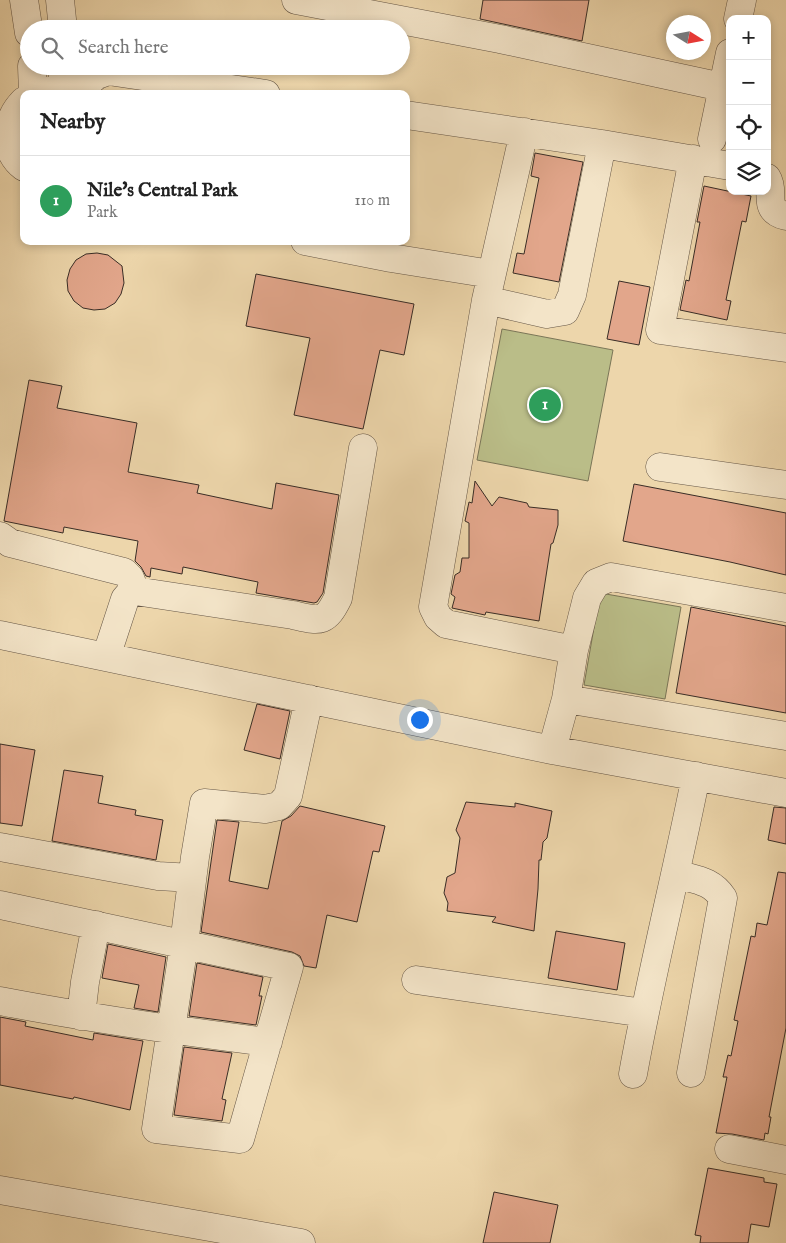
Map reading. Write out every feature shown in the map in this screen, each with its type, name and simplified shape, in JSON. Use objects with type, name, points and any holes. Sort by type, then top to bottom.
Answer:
[{"type":"street","points":[[24,0],[27,20]]},
{"type":"street","points":[[60,0],[62,20]]},
{"type":"street","points":[[296,0],[403,20]]},
{"type":"street","points":[[739,15],[742,0]]},
{"type":"street","points":[[410,21],[510,40],[722,87]]},
{"type":"street","points":[[712,139],[728,60]]},
{"type":"street","points":[[33,75],[34,90]]},
{"type":"street","points":[[53,90],[97,75]]},
{"type":"street","points":[[141,75],[240,90]]},
{"type":"street","points":[[20,105],[10,122],[8,137],[11,151],[20,165]]},
{"type":"street","points":[[410,116],[602,144],[726,165]]},
{"type":"street","points":[[524,132],[486,300],[433,607],[438,617],[446,624],[574,650]]},
{"type":"street","points":[[486,300],[548,314],[565,311],[572,294],[602,144]]},
{"type":"street","points":[[692,159],[660,330],[786,348]]},
{"type":"street","points":[[770,195],[770,204],[775,212],[786,216]]},
{"type":"street","points":[[325,245],[491,274]]},
{"type":"street","points":[[106,657],[124,599],[131,592],[135,591],[313,620],[322,618],[330,613],[338,598],[363,448]]},
{"type":"street","points":[[660,467],[786,485]]},
{"type":"street","points":[[0,536],[10,543],[124,572],[130,578],[135,591]]},
{"type":"street","points":[[552,750],[566,698],[574,650],[587,598],[596,582],[611,577],[786,608]]},
{"type":"street","points":[[0,635],[552,750],[786,793]]},
{"type":"street","points":[[566,698],[786,736]]},
{"type":"street","points":[[0,905],[184,944],[289,968],[240,1139],[156,1129],[184,944],[192,878],[204,803],[265,809],[280,806],[288,796],[309,699]]},
{"type":"street","points":[[634,1074],[644,1013],[696,776]]},
{"type":"street","points":[[0,847],[158,876],[192,878]]},
{"type":"street","points":[[676,874],[709,883],[717,889],[723,898],[691,1073]]},
{"type":"street","points":[[81,1016],[96,925]]},
{"type":"street","points":[[416,980],[644,1013]]},
{"type":"street","points":[[0,1000],[171,1031],[268,1042]]},
{"type":"street","points":[[729,1149],[786,1160]]},
{"type":"street","points":[[0,1190],[301,1243]]},
{"type":"green space","points":[[502,329],[613,350],[588,481],[477,460]]},
{"type":"green space","points":[[600,593],[681,607],[665,699],[584,685]]},
{"type":"building","points":[[483,0],[589,0],[582,41],[480,19]]},
{"type":"building","points":[[535,153],[583,162],[559,282],[513,273],[517,253],[524,254],[539,178],[531,176]]},
{"type":"building","points":[[704,186],[726,191],[726,195],[751,196],[746,222],[742,221],[726,300],[731,301],[727,320],[680,310],[686,280],[689,281],[700,222],[697,222]]},
{"type":"building","points":[[86,254],[108,255],[122,266],[124,283],[121,294],[115,303],[105,309],[94,310],[83,308],[74,301],[68,291],[67,280],[70,269],[76,260]]},
{"type":"building","points":[[256,274],[414,304],[404,355],[380,350],[363,429],[294,415],[310,338],[246,326]]},
{"type":"building","points":[[619,281],[650,287],[639,345],[607,339]]},
{"type":"building","points":[[29,380],[62,386],[57,408],[137,423],[128,472],[199,485],[197,493],[272,509],[276,483],[339,495],[323,593],[317,602],[256,593],[258,582],[183,567],[182,574],[151,568],[150,577],[146,576],[135,561],[138,541],[64,527],[63,533],[4,521]]},
{"type":"building","points":[[475,481],[492,506],[499,497],[527,503],[529,507],[558,510],[558,525],[553,543],[551,544],[539,621],[486,612],[485,615],[452,608],[455,597],[451,594],[455,575],[460,572],[462,558],[469,558],[469,523],[465,521],[469,502],[472,503]]},
{"type":"building","points":[[634,484],[786,513],[786,575],[623,541]]},
{"type":"building","points":[[691,607],[786,626],[786,713],[676,693]]},
{"type":"building","points":[[257,704],[290,711],[280,759],[244,750]]},
{"type":"building","points":[[0,744],[35,750],[22,826],[0,823]]},
{"type":"building","points":[[64,770],[103,776],[98,803],[136,810],[135,815],[163,820],[156,860],[52,841]]},
{"type":"building","points":[[466,802],[515,807],[515,803],[552,811],[547,838],[543,842],[541,860],[539,860],[534,931],[492,922],[496,917],[447,911],[448,903],[444,893],[447,877],[455,873],[460,838],[456,830]]},
{"type":"building","points":[[300,806],[385,826],[379,852],[373,851],[357,922],[327,915],[316,968],[304,966],[300,956],[292,952],[201,932],[217,820],[239,822],[229,881],[268,889],[282,821],[291,816]]},
{"type":"building","points":[[774,807],[786,808],[786,844],[768,840]]},
{"type":"building","points":[[778,872],[786,873],[786,1028],[769,1117],[771,1117],[768,1134],[765,1133],[764,1140],[716,1133],[727,1077],[723,1077],[728,1055],[731,1056],[738,1021],[734,1020],[751,936],[755,937],[757,923],[767,925]]},
{"type":"building","points":[[556,931],[625,943],[617,990],[548,978]]},
{"type":"building","points":[[108,944],[166,957],[158,1012],[134,1008],[139,985],[102,978]]},
{"type":"building","points":[[197,963],[263,977],[259,996],[262,996],[256,1025],[189,1016]]},
{"type":"building","points":[[0,1017],[26,1022],[25,1026],[93,1040],[94,1033],[143,1041],[130,1110],[74,1097],[73,1099],[0,1085]]},
{"type":"building","points":[[184,1047],[232,1053],[222,1099],[226,1100],[222,1121],[174,1115]]},
{"type":"building","points":[[708,1168],[764,1178],[764,1182],[777,1184],[769,1227],[751,1224],[748,1243],[700,1243],[701,1236],[695,1235]]},
{"type":"building","points":[[494,1192],[558,1205],[550,1243],[483,1243]]},
{"type":"place","name":"Nile's Central Park","points":[[545,405]]}]
